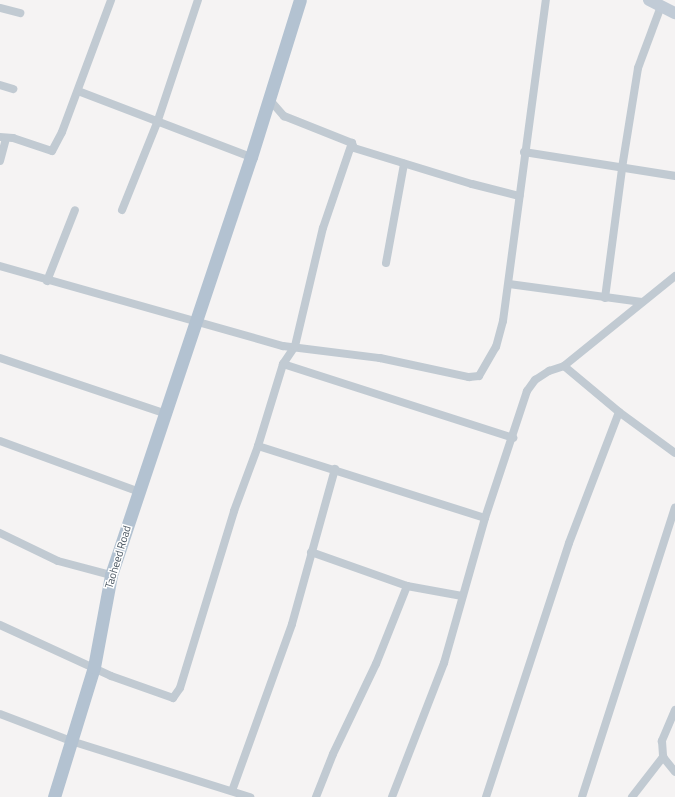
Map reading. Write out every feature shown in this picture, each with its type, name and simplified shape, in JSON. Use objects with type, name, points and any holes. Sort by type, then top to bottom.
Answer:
[{"type":"main road","name":"Taoheed Road","points":[[54,797],[94,667],[111,575],[251,157],[300,0]]},
{"type":"street","points":[[0,161],[3,138],[13,138],[52,151],[78,91],[111,0]]},
{"type":"street","points":[[122,210],[157,123],[198,0]]},
{"type":"street","points":[[0,266],[47,281],[283,346],[295,346],[380,358],[469,377],[479,376],[496,347],[503,321],[509,284],[524,152],[546,0]]},
{"type":"street","points":[[649,0],[675,13]]},
{"type":"street","points":[[605,298],[622,168],[638,68],[660,6]]},
{"type":"street","points":[[0,8],[20,13]]},
{"type":"street","points":[[0,85],[13,89]]},
{"type":"street","points":[[78,91],[157,123],[251,157]]},
{"type":"street","points":[[269,99],[284,116],[352,143],[354,148],[404,164],[519,196]]},
{"type":"street","points":[[0,625],[111,676],[173,698],[180,688],[234,510],[258,446],[284,364],[295,346],[323,228],[352,143]]},
{"type":"street","points":[[524,152],[675,176]]},
{"type":"street","points":[[386,263],[404,164]]},
{"type":"street","points":[[47,281],[75,210]]},
{"type":"street","points":[[392,797],[444,663],[485,518],[513,438],[527,391],[535,380],[549,371],[564,366],[675,276]]},
{"type":"street","points":[[509,284],[642,302]]},
{"type":"street","points":[[0,358],[166,414]]},
{"type":"street","points":[[284,364],[513,438]]},
{"type":"street","points":[[564,366],[619,412],[675,453]]},
{"type":"street","points":[[486,797],[569,543],[619,412]]},
{"type":"street","points":[[0,440],[139,492]]},
{"type":"street","points":[[258,446],[335,469],[485,518]]},
{"type":"street","points":[[232,791],[292,624],[335,469]]},
{"type":"street","points":[[582,797],[675,508]]},
{"type":"street","points":[[0,533],[58,561],[111,575]]},
{"type":"street","points":[[311,552],[407,586],[462,596]]},
{"type":"street","points":[[316,797],[333,754],[376,664],[407,586]]},
{"type":"street","points":[[675,710],[662,741],[663,757],[675,772]]},
{"type":"street","points":[[0,714],[71,741],[250,797]]},
{"type":"street","points":[[632,797],[663,757]]}]
